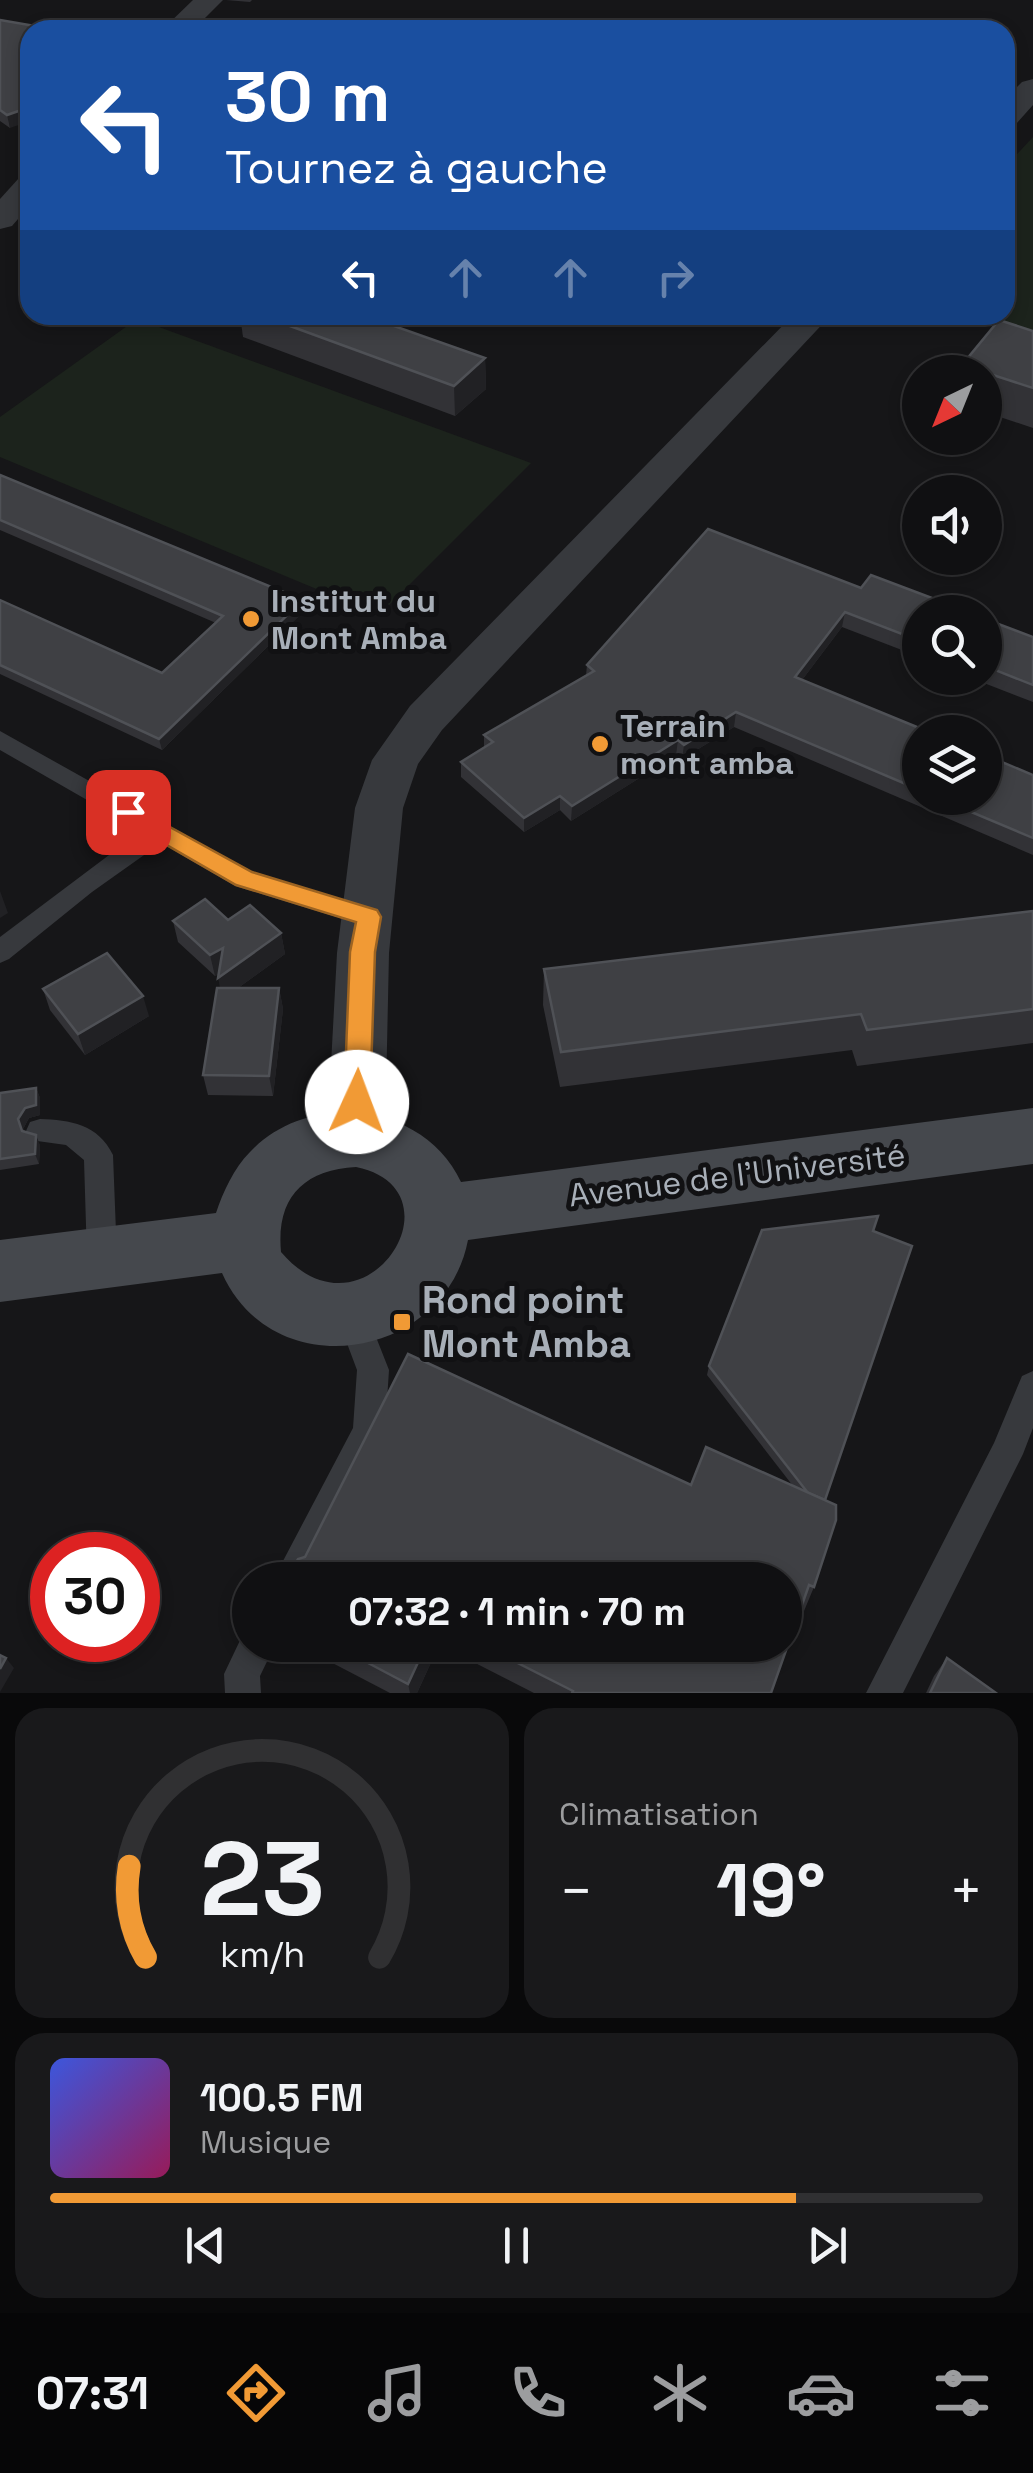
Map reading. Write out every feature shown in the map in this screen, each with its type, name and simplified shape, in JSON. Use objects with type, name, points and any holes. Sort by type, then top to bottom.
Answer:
[{"type":"street","points":[[187,20],[209,0]]},
{"type":"street","points":[[1015,107],[1033,88]]},
{"type":"street","points":[[0,219],[20,196]]},
{"type":"street","points":[[356,1139],[362,952],[379,808],[396,760],[426,718],[803,325]]},
{"type":"street","name":"Avenue de l'Université","points":[[440,1214],[1033,1136]]},
{"type":"street","points":[[356,1139],[397,1150],[427,1177],[440,1214],[435,1254],[411,1288],[373,1311],[352,1314],[328,1317],[287,1306],[256,1278],[244,1240],[250,1200],[275,1166],[313,1144],[356,1139]]},
{"type":"street","points":[[0,1271],[244,1240]]},
{"type":"lane","points":[[0,739],[244,878],[369,917]]},
{"type":"lane","points":[[0,952],[82,885],[160,831]]},
{"type":"lane","points":[[40,1131],[73,1133],[98,1155],[102,1258]]},
{"type":"lane","points":[[300,1562],[369,1431],[373,1370],[352,1314]]},
{"type":"lane","points":[[884,1693],[1006,1454],[1033,1387]]},
{"type":"lane","points":[[243,1693],[242,1674],[248,1662]]},
{"type":"shaded area","points":[[1033,137],[1033,334],[1009,325],[1015,325],[1015,156]]},
{"type":"shaded area","points":[[129,325],[153,325],[531,463],[379,615],[0,457],[0,417]]},
{"type":"building","points":[[0,20],[20,23],[20,110],[7,115],[0,110]]},
{"type":"building","points":[[287,325],[391,325],[485,358],[454,386]]},
{"type":"building","points":[[995,325],[1014,325],[1033,331],[1033,388],[1002,378],[1002,355],[970,355]]},
{"type":"building","name":"Institut du Mont Amba","points":[[0,475],[303,600],[159,739],[0,665],[0,600],[162,673],[223,616],[0,520]]},
{"type":"building","points":[[708,529],[861,588],[871,575],[924,595],[902,595],[902,634],[845,612],[795,677],[902,721],[902,782],[736,712],[684,745],[678,740],[572,806],[560,796],[524,818],[461,762],[493,742],[484,735],[594,671],[587,665]]},
{"type":"building","points":[[1002,625],[1033,637],[1033,685],[1002,673]]},
{"type":"building","points":[[1002,762],[1033,775],[1033,838],[978,815],[1002,815]]},
{"type":"building","points":[[205,899],[228,920],[250,905],[281,933],[218,978],[223,948],[210,955],[173,921]]},
{"type":"building","points":[[1033,911],[1033,1009],[867,1030],[861,1014],[561,1052],[544,969]]},
{"type":"building","points":[[107,953],[143,996],[78,1034],[43,989]]},
{"type":"building","points":[[217,988],[279,988],[269,1076],[203,1075]]},
{"type":"building","points":[[36,1088],[36,1105],[25,1108],[18,1119],[22,1131],[36,1135],[35,1154],[0,1159],[0,1093]]},
{"type":"building","points":[[878,1216],[873,1231],[912,1246],[825,1500],[808,1493],[709,1366],[762,1230]]},
{"type":"building","points":[[408,1354],[691,1485],[706,1447],[836,1505],[836,1520],[814,1587],[809,1585],[802,1605],[802,1562],[296,1562],[305,1557]]},
{"type":"building","points":[[947,1658],[996,1693],[930,1693]]},
{"type":"building","points":[[366,1662],[418,1662],[408,1684]]},
{"type":"building","points":[[516,1662],[782,1662],[771,1693],[573,1691]]},
{"type":"place","name":"Institut du Mont Amba","points":[[251,619]]},
{"type":"place","name":"Terrain mont amba","points":[[600,744]]},
{"type":"place","name":"Rond point Mont Amba","points":[[402,1322]]},
{"type":"route","points":[[128,812],[244,878],[369,917],[362,952],[357,1102]]}]
